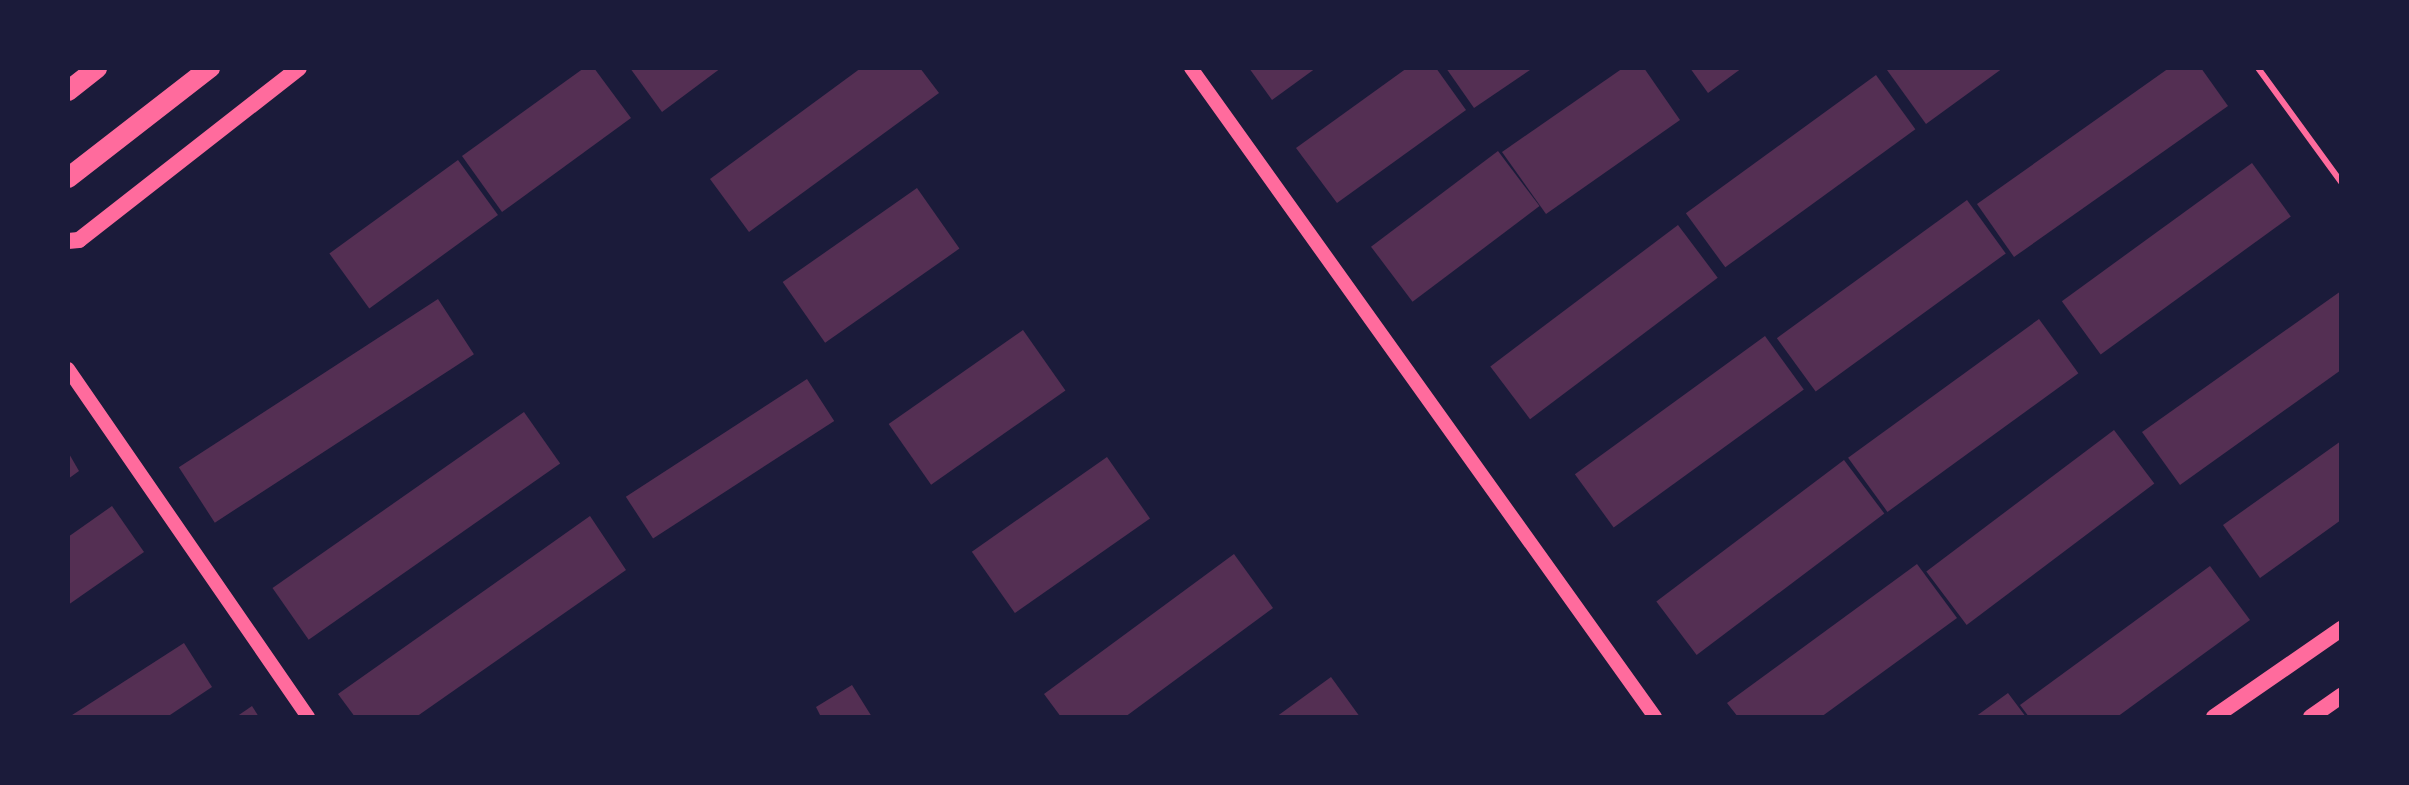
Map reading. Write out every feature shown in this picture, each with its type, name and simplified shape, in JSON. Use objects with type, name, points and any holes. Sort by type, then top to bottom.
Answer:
[{"type":"main road","points":[[68,91],[97,68]]},
{"type":"main road","points":[[68,178],[210,68]]},
{"type":"main road","points":[[68,241],[79,240],[299,68]]},
{"type":"main road","points":[[2214,717],[2341,629]]},
{"type":"main road","points":[[2311,717],[2341,696]]},
{"type":"street","points":[[1191,68],[1655,717]]},
{"type":"street","points":[[68,369],[308,717]]},
{"type":"lane","points":[[2258,68],[2341,182]]},
{"type":"building","points":[[584,68],[594,68],[631,118],[502,212],[462,156]]},
{"type":"building","points":[[630,68],[721,68],[662,112]]},
{"type":"building","points":[[861,68],[920,68],[939,93],[749,232],[710,179]]},
{"type":"building","points":[[1249,68],[1316,68],[1272,100]]},
{"type":"building","points":[[1407,68],[1436,68],[1466,110],[1337,203],[1296,148]]},
{"type":"building","points":[[1446,68],[1533,68],[1474,108]]},
{"type":"building","points":[[1623,68],[1644,68],[1680,120],[1546,214],[1502,152]]},
{"type":"building","points":[[1690,68],[1742,68],[1708,93]]},
{"type":"building","points":[[2003,68],[1926,124],[1887,70]]},
{"type":"building","points":[[2169,68],[2201,68],[2228,106],[2014,257],[1977,204]]},
{"type":"building","points":[[1876,75],[1915,129],[1725,267],[1686,213]]},
{"type":"building","points":[[1498,151],[1540,206],[1413,302],[1371,247]]},
{"type":"building","points":[[458,160],[498,215],[369,308],[329,253]]},
{"type":"building","points":[[2252,163],[2291,216],[2101,355],[2062,301]]},
{"type":"building","points":[[917,188],[959,249],[825,343],[783,282]]},
{"type":"building","points":[[1967,200],[2006,253],[1816,392],[1777,338]]},
{"type":"building","points":[[1678,225],[1718,278],[1530,419],[1490,366]]},
{"type":"building","points":[[2341,291],[2341,370],[2180,485],[2142,432]]},
{"type":"building","points":[[438,299],[474,354],[215,523],[179,467]]},
{"type":"building","points":[[2039,319],[2078,373],[1887,512],[1848,458]]},
{"type":"building","points":[[1023,330],[1065,391],[931,485],[889,424]]},
{"type":"building","points":[[1765,336],[1804,389],[1614,528],[1575,474]]},
{"type":"building","points":[[807,379],[834,421],[653,539],[626,497]]},
{"type":"building","points":[[524,412],[560,464],[309,640],[273,588]]},
{"type":"building","points":[[2114,430],[2154,484],[1967,625],[1926,571]]},
{"type":"building","points":[[2341,441],[2341,520],[2260,578],[2223,525]]},
{"type":"building","points":[[68,452],[79,471],[68,479]]},
{"type":"building","points":[[1107,457],[1150,518],[1015,613],[972,552]]},
{"type":"building","points":[[1844,460],[1884,514],[1697,655],[1656,601]]},
{"type":"building","points":[[112,506],[144,552],[68,605],[68,537]]},
{"type":"building","points":[[590,516],[626,570],[416,717],[355,717],[338,694]]},
{"type":"building","points":[[1234,554],[1273,608],[1125,717],[1061,717],[1044,694]]},
{"type":"building","points":[[1917,564],[1957,618],[1821,717],[1738,717],[1727,703]]},
{"type":"building","points":[[2210,566],[2250,620],[2117,717],[2029,717],[2020,705]]},
{"type":"building","points":[[184,643],[212,687],[167,717],[69,717]]},
{"type":"building","points":[[1331,677],[1360,717],[1276,717]]},
{"type":"building","points":[[852,685],[872,717],[821,717],[816,707]]},
{"type":"building","points":[[2008,693],[2026,717],[1975,717]]},
{"type":"building","points":[[252,706],[259,717],[236,717]]}]
